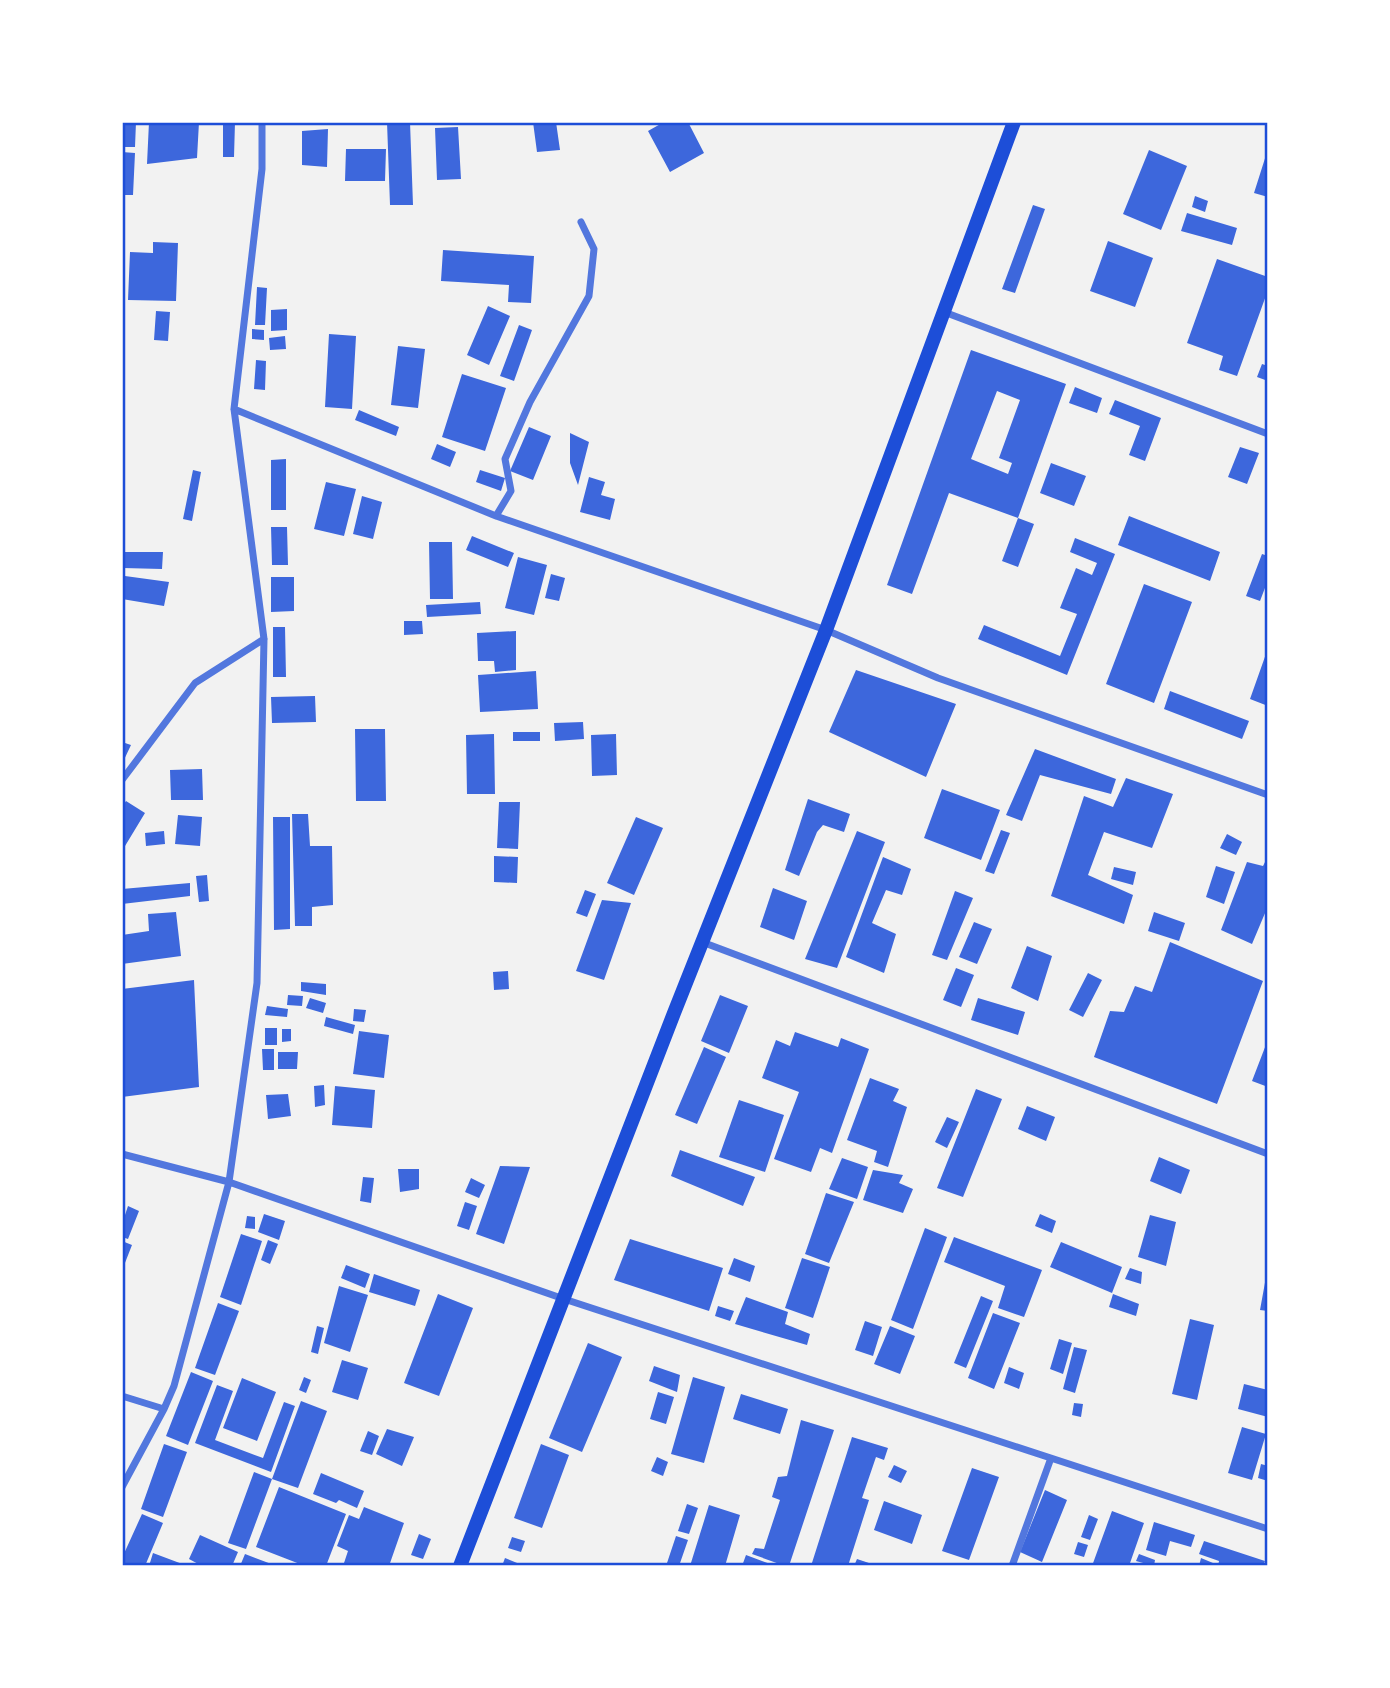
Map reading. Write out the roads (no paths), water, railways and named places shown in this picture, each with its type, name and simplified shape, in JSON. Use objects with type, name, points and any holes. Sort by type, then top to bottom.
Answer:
[{"type":"main road","points":[[460,1566],[826,630],[1014,122]]},
{"type":"street","points":[[122,1487],[174,1386],[229,1182],[257,983],[264,639],[234,409],[262,169],[262,122]]},
{"type":"street","points":[[496,516],[511,491],[505,459],[530,401],[589,296],[594,249],[581,222]]},
{"type":"street","points":[[944,312],[1268,435]]},
{"type":"street","points":[[234,409],[496,516],[826,630],[939,678],[1268,795]]},
{"type":"street","points":[[122,780],[195,683],[264,639]]},
{"type":"street","points":[[702,942],[1268,1154]]},
{"type":"street","points":[[122,1154],[229,1182],[564,1298],[1268,1529]]},
{"type":"street","points":[[122,1396],[164,1409]]},
{"type":"street","points":[[1012,1566],[1051,1458]]}]
